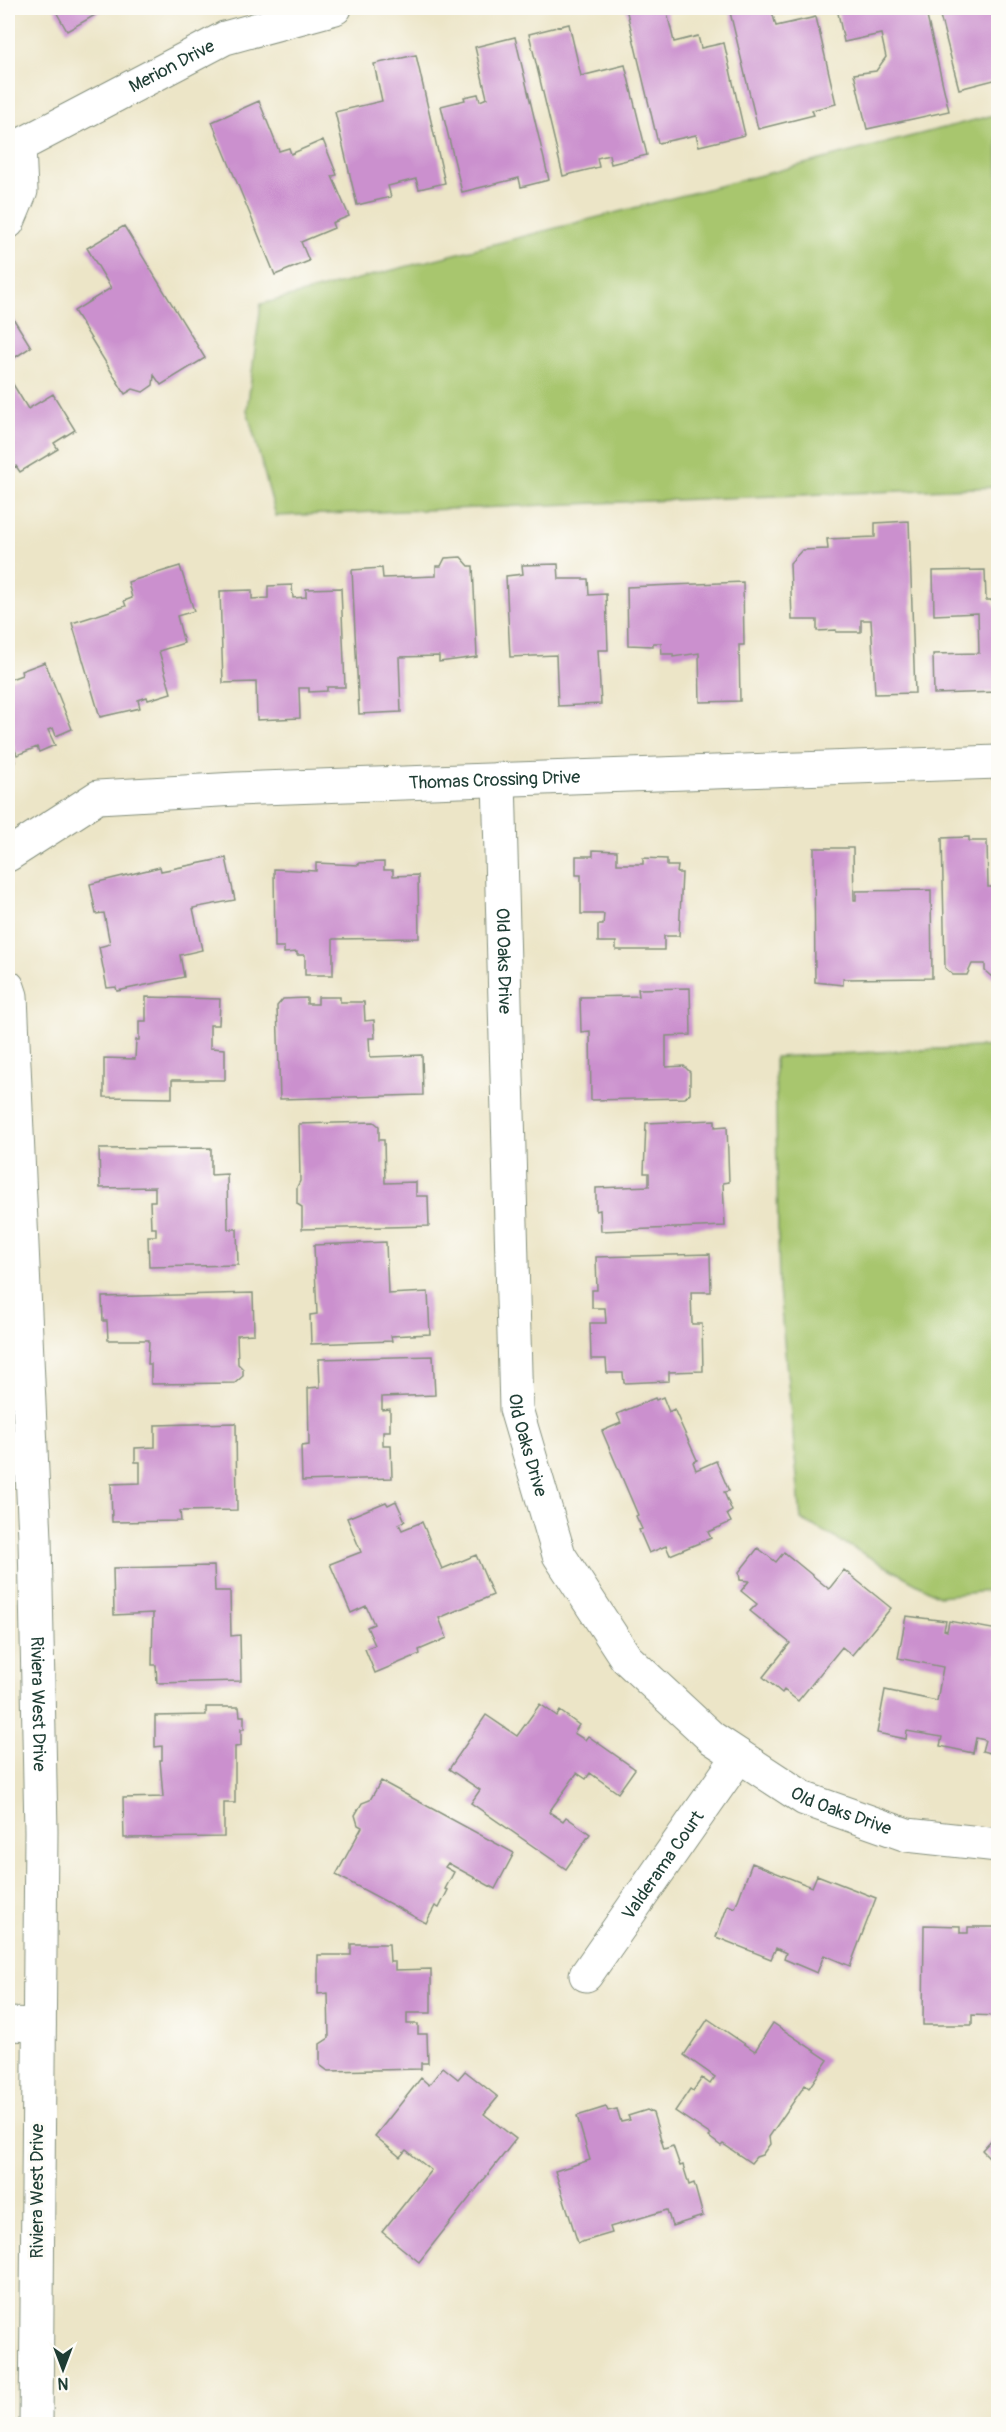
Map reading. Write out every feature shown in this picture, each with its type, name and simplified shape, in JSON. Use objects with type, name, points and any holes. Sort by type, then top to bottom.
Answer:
[{"type":"street","name":"Merion Drive","points":[[8,222],[21,191],[13,144],[225,38],[335,8]]},
{"type":"street","name":"Thomas Crossing Drive","points":[[8,855],[98,797],[236,789],[999,762]]},
{"type":"street","name":"Old Oaks Drive","points":[[499,780],[516,1409],[559,1555],[626,1659],[712,1738],[739,1756],[805,1799],[907,1835],[999,1845]]},
{"type":"street","name":"Riviera West Drive","points":[[8,987],[11,996],[22,1539],[41,1831],[23,2025],[36,2424]]},
{"type":"street","name":"Valderama Court","points":[[586,1975],[739,1756]]},
{"type":"green space","points":[[998,114],[998,487],[276,516],[247,410],[261,304]]},
{"type":"green space","points":[[998,1046],[998,1590],[939,1596],[801,1519],[779,1289],[775,1057]]},
{"type":"building","points":[[54,8],[103,8],[104,10],[67,31]]},
{"type":"building","points":[[626,8],[666,8],[674,42],[698,36],[701,48],[724,43],[745,135],[699,146],[696,135],[658,143]]},
{"type":"building","points":[[729,8],[771,8],[776,26],[816,17],[836,104],[812,110],[814,115],[758,129]]},
{"type":"building","points":[[837,8],[925,8],[949,111],[867,129],[854,74],[876,71],[886,57],[881,34],[844,42]]},
{"type":"building","points":[[938,8],[998,8],[998,79],[959,89]]},
{"type":"building","points":[[569,24],[581,76],[625,65],[647,155],[611,164],[609,155],[597,158],[599,167],[563,176],[529,34]]},
{"type":"building","points":[[515,37],[549,180],[521,187],[519,178],[462,192],[441,106],[478,94],[480,101],[487,98],[475,47]]},
{"type":"building","points":[[416,55],[445,183],[419,189],[416,179],[388,186],[391,197],[357,205],[335,112],[382,101],[374,64]]},
{"type":"building","points":[[259,101],[279,151],[289,148],[291,154],[323,140],[337,175],[332,176],[349,216],[332,223],[334,228],[301,242],[309,261],[275,275],[212,122]]},
{"type":"building","points":[[124,226],[205,358],[161,385],[154,375],[153,385],[143,392],[133,389],[125,394],[74,311],[111,288],[87,248]]},
{"type":"building","points":[[8,310],[31,347],[8,362]]},
{"type":"building","points":[[8,376],[28,409],[53,394],[75,430],[54,443],[58,449],[20,472],[16,466],[8,471]]},
{"type":"building","points":[[909,521],[915,693],[875,694],[871,620],[861,620],[861,632],[836,632],[836,630],[817,631],[817,620],[792,620],[790,563],[802,550],[828,549],[827,539],[875,537],[875,523]]},
{"type":"building","points":[[461,557],[469,566],[473,566],[477,657],[439,662],[439,656],[399,657],[401,712],[359,714],[352,570],[382,568],[383,578],[436,576],[436,566],[441,566],[445,558]]},
{"type":"building","points":[[558,564],[559,579],[588,579],[589,595],[606,594],[608,650],[598,650],[601,704],[558,706],[556,655],[510,657],[506,576],[523,574],[522,565]]},
{"type":"building","points":[[180,566],[194,611],[177,616],[184,643],[159,651],[171,693],[148,700],[147,697],[138,700],[140,708],[100,717],[72,623],[126,606],[124,601],[132,598],[128,582]]},
{"type":"building","points":[[985,570],[986,600],[991,600],[998,609],[998,692],[934,694],[933,654],[979,653],[978,613],[934,615],[933,571]]},
{"type":"building","points":[[743,582],[744,645],[739,645],[740,701],[700,702],[699,653],[673,657],[673,654],[662,654],[661,643],[653,643],[653,646],[628,645],[627,587]]},
{"type":"building","points":[[292,585],[293,598],[306,597],[306,589],[341,588],[345,687],[327,687],[327,691],[309,692],[309,688],[299,688],[300,718],[257,720],[256,682],[223,683],[220,591],[252,590],[252,599],[268,598],[268,586]]},
{"type":"building","points":[[45,662],[72,729],[56,736],[53,728],[48,730],[55,745],[39,752],[37,747],[17,755],[10,737],[8,738],[8,680],[22,675],[21,671]]},
{"type":"building","points":[[8,744],[15,762],[8,766]]},
{"type":"building","points":[[969,837],[969,841],[987,841],[988,887],[998,887],[998,977],[992,977],[985,971],[985,964],[972,964],[967,975],[953,975],[945,968],[942,838]]},
{"type":"building","points":[[814,848],[853,848],[854,900],[856,900],[856,891],[931,890],[932,978],[843,979],[843,985],[815,982]]},
{"type":"building","points":[[593,850],[617,851],[617,864],[643,864],[643,858],[667,859],[667,866],[678,866],[677,873],[682,873],[679,936],[664,936],[664,950],[616,950],[616,942],[598,942],[598,925],[603,925],[604,914],[581,914],[581,875],[576,875],[576,856],[593,856]]},
{"type":"building","points":[[226,858],[235,900],[193,908],[202,950],[180,955],[184,977],[117,991],[116,987],[107,988],[99,947],[110,944],[104,913],[96,914],[90,884],[160,867],[161,871]]},
{"type":"building","points":[[384,862],[384,870],[393,870],[393,876],[418,875],[419,938],[333,939],[333,975],[305,975],[305,955],[297,955],[297,952],[284,953],[284,947],[275,947],[274,869],[316,871],[316,863],[359,865],[359,863]]},
{"type":"building","points":[[690,988],[691,1035],[666,1036],[666,1067],[684,1066],[690,1072],[690,1093],[685,1098],[591,1100],[590,1031],[581,1032],[580,997],[639,996],[638,989]]},
{"type":"building","points":[[146,997],[220,999],[219,1025],[210,1025],[210,1048],[225,1049],[225,1080],[172,1080],[172,1098],[104,1097],[104,1058],[135,1059],[136,1040],[139,1040],[139,1021],[146,1021]]},
{"type":"building","points":[[318,997],[340,997],[340,1002],[364,1002],[365,1021],[374,1020],[375,1038],[369,1038],[370,1057],[422,1055],[423,1095],[280,1099],[277,1006],[283,999],[307,998],[307,1004],[318,1004]]},
{"type":"building","points":[[715,1120],[715,1127],[727,1126],[729,1182],[723,1183],[725,1226],[601,1231],[600,1210],[596,1211],[596,1188],[649,1186],[649,1173],[644,1173],[646,1123]]},
{"type":"building","points":[[374,1122],[379,1126],[379,1140],[384,1140],[385,1183],[416,1182],[416,1196],[428,1196],[429,1226],[302,1229],[302,1207],[297,1204],[297,1187],[300,1181],[299,1124]]},
{"type":"building","points":[[211,1148],[211,1175],[227,1174],[228,1229],[237,1229],[238,1265],[149,1267],[148,1236],[156,1236],[156,1228],[151,1228],[150,1201],[155,1201],[155,1187],[100,1188],[99,1149]]},
{"type":"building","points":[[386,1242],[388,1294],[428,1292],[430,1334],[391,1336],[392,1341],[311,1344],[310,1315],[317,1314],[314,1245]]},
{"type":"building","points":[[710,1254],[711,1292],[691,1292],[692,1324],[702,1324],[703,1371],[669,1372],[669,1381],[624,1383],[623,1373],[607,1373],[606,1359],[591,1359],[590,1323],[606,1323],[605,1308],[592,1308],[592,1290],[597,1290],[596,1257]]},
{"type":"building","points":[[253,1293],[254,1334],[237,1335],[238,1364],[243,1369],[243,1376],[235,1383],[151,1384],[151,1364],[148,1364],[149,1340],[108,1340],[107,1321],[103,1321],[102,1297]]},
{"type":"building","points":[[433,1356],[435,1395],[382,1397],[382,1410],[390,1409],[390,1431],[383,1431],[383,1445],[391,1445],[392,1478],[302,1481],[301,1446],[309,1445],[308,1388],[320,1387],[319,1359]]},
{"type":"building","points":[[663,1397],[669,1412],[674,1409],[697,1460],[693,1462],[696,1470],[716,1461],[729,1491],[724,1492],[732,1511],[727,1514],[731,1522],[708,1532],[711,1538],[670,1555],[666,1546],[649,1553],[639,1530],[642,1529],[636,1516],[638,1515],[602,1431],[621,1423],[617,1414],[655,1398],[656,1400]]},
{"type":"building","points":[[236,1423],[237,1510],[180,1511],[181,1521],[112,1522],[111,1484],[140,1483],[140,1462],[135,1462],[135,1448],[155,1447],[155,1425]]},
{"type":"building","points":[[396,1501],[405,1521],[399,1524],[402,1530],[422,1522],[442,1569],[476,1555],[493,1595],[439,1618],[447,1638],[419,1650],[420,1654],[375,1673],[365,1649],[375,1645],[367,1627],[374,1624],[366,1606],[351,1613],[330,1564],[361,1552],[347,1518],[386,1502],[388,1505]]},
{"type":"building","points":[[758,1548],[776,1562],[784,1552],[829,1589],[844,1570],[891,1608],[852,1655],[842,1647],[798,1701],[784,1690],[782,1693],[763,1677],[790,1643],[750,1611],[757,1604],[741,1591],[749,1581],[740,1580],[739,1572]]},
{"type":"building","points":[[214,1566],[215,1591],[230,1591],[231,1636],[240,1635],[241,1681],[157,1683],[156,1665],[152,1665],[153,1613],[114,1615],[113,1568]]},
{"type":"building","points":[[906,1616],[946,1621],[944,1630],[947,1631],[949,1621],[998,1630],[998,1755],[982,1751],[985,1740],[976,1738],[973,1753],[940,1746],[942,1737],[907,1731],[906,1739],[877,1733],[885,1690],[937,1701],[943,1667],[898,1658]]},
{"type":"building","points":[[540,1704],[557,1716],[560,1711],[579,1725],[574,1733],[585,1740],[588,1736],[635,1769],[618,1793],[590,1773],[586,1779],[577,1773],[549,1812],[563,1821],[566,1817],[590,1834],[566,1869],[471,1803],[480,1790],[449,1769],[486,1715],[517,1736]]},
{"type":"building","points":[[206,1707],[239,1707],[240,1716],[244,1716],[241,1746],[235,1747],[235,1803],[224,1803],[224,1837],[124,1838],[123,1798],[163,1797],[160,1760],[162,1760],[162,1746],[155,1747],[155,1716],[206,1715]]},
{"type":"building","points":[[381,1781],[514,1853],[495,1889],[448,1863],[445,1867],[454,1872],[445,1889],[448,1890],[439,1908],[435,1906],[426,1923],[336,1875],[362,1827],[358,1825],[355,1815],[362,1803],[370,1800]]},
{"type":"building","points":[[752,1863],[812,1887],[817,1875],[876,1898],[850,1966],[824,1955],[817,1973],[784,1959],[786,1953],[776,1948],[771,1959],[716,1937],[728,1905],[735,1908]]},
{"type":"building","points":[[924,1925],[960,1926],[960,1933],[968,1933],[968,1927],[998,1927],[998,2016],[972,2015],[972,2025],[923,2025]]},
{"type":"building","points":[[351,1944],[389,1944],[390,1962],[395,1962],[395,1970],[431,1969],[431,2013],[407,2013],[407,2024],[418,2024],[418,2034],[427,2034],[428,2063],[421,2063],[421,2069],[328,2071],[320,2065],[320,2044],[329,2038],[328,1993],[318,1994],[318,1955],[351,1955]]},
{"type":"building","points":[[708,2019],[755,2051],[773,2023],[828,2060],[809,2088],[805,2085],[769,2137],[770,2144],[762,2155],[756,2157],[751,2163],[723,2144],[721,2146],[709,2137],[711,2135],[675,2111],[690,2089],[693,2091],[702,2078],[710,2084],[715,2077],[684,2055]]},
{"type":"building","points":[[443,2067],[458,2079],[465,2071],[498,2097],[484,2114],[516,2139],[419,2262],[382,2232],[431,2170],[406,2150],[400,2157],[375,2136],[421,2078],[429,2085]]},
{"type":"building","points":[[606,2107],[608,2111],[617,2109],[621,2122],[630,2120],[628,2116],[647,2110],[653,2113],[664,2149],[673,2146],[680,2166],[683,2165],[689,2185],[694,2183],[703,2216],[672,2226],[667,2210],[610,2227],[612,2233],[578,2243],[555,2171],[590,2160],[577,2116]]},
{"type":"building","points":[[998,2133],[998,2166],[982,2150]]}]
